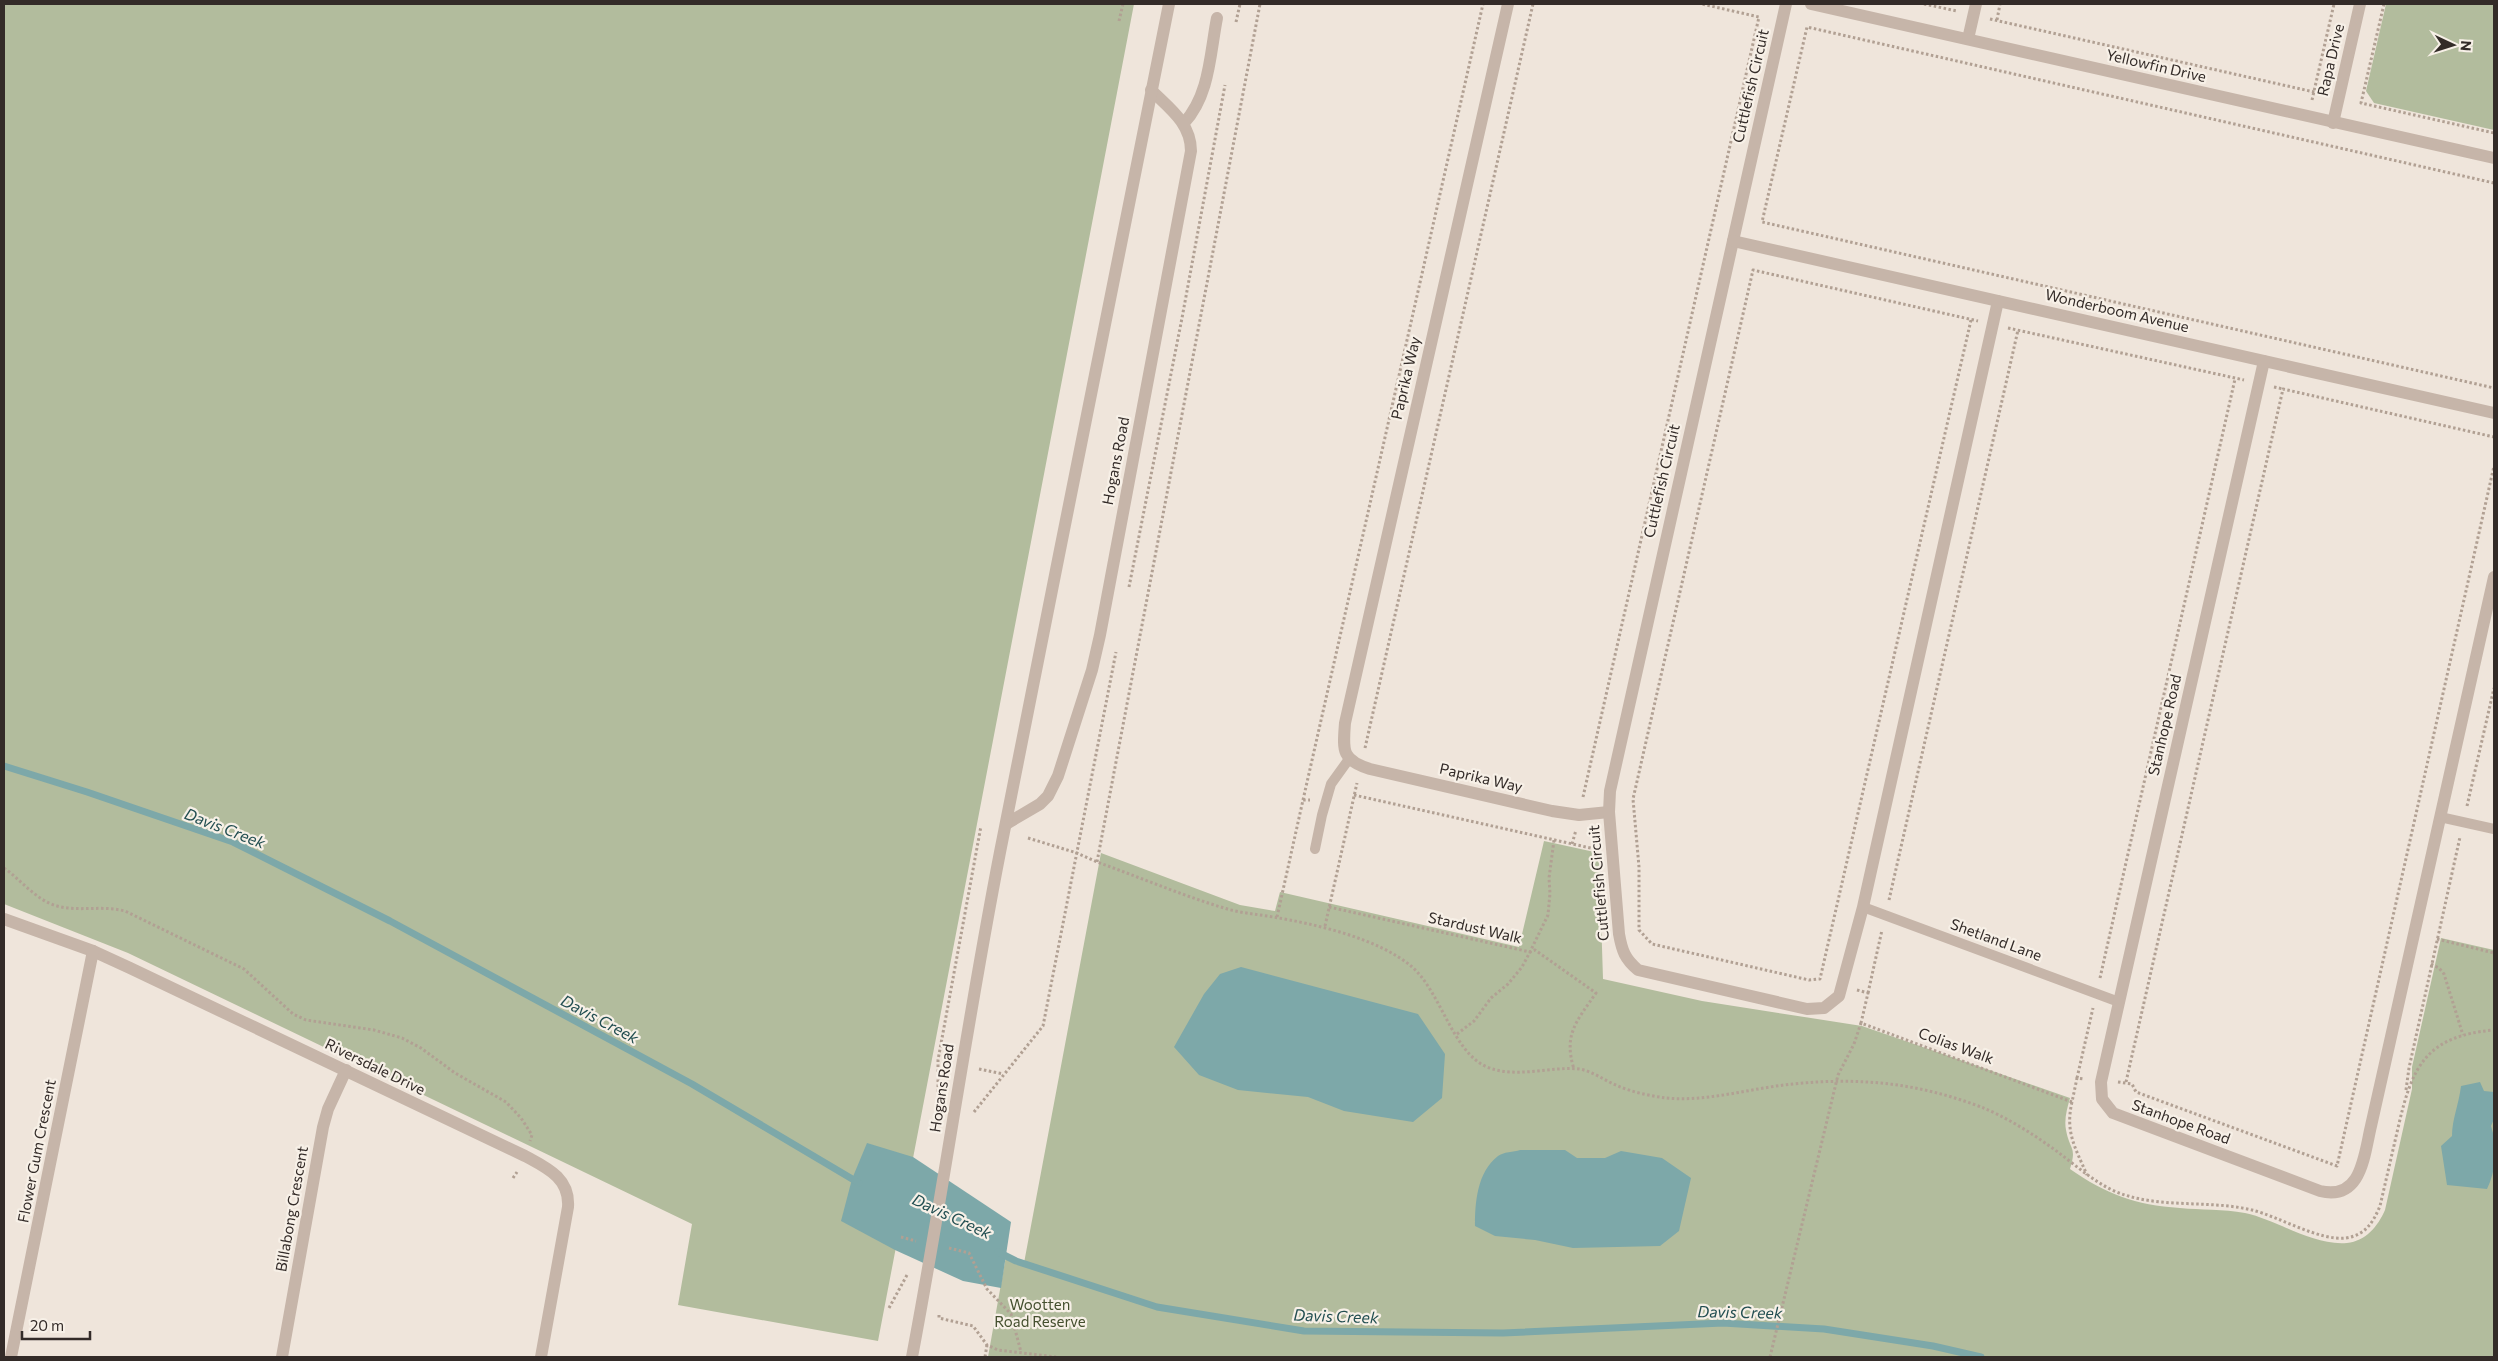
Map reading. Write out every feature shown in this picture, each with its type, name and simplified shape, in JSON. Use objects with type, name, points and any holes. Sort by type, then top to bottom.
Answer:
[{"type":"street","name":"Hogans Road","points":[[912,1357],[921,1314],[961,1066],[1006,824],[1169,4]]},
{"type":"street","name":"Paprika Way","points":[[1508,4],[1345,724],[1343,749],[1350,759],[1360,766],[1552,810],[1579,814],[1609,812]]},
{"type":"street","name":"Cuttlefish Circuit","points":[[1786,4],[1614,769],[1609,812],[1619,934],[1622,951],[1627,960],[1638,970],[1807,1009],[1824,1008],[1834,1002],[1843,986],[1863,907],[1998,301]]},
{"type":"street","name":"Yellowfin Drive","points":[[1812,4],[2494,158]]},
{"type":"street","name":"Rapa Drive","points":[[2333,122],[2360,4]]},
{"type":"street","points":[[1968,39],[1975,9]]},
{"type":"street","points":[[1184,123],[1194,113],[1202,98],[1217,18]]},
{"type":"street","name":"Hogans Road","points":[[1006,824],[1040,804],[1048,796],[1058,776],[1092,670],[1100,635],[1189,162],[1191,142],[1184,123],[1151,90]]},
{"type":"street","name":"Wonderboom Avenue","points":[[1733,241],[2494,413]]},
{"type":"street","name":"Stanhope Road","points":[[2264,361],[2101,1082],[2102,1099],[2113,1113],[2320,1191],[2335,1192],[2351,1184],[2360,1171],[2494,577]]},
{"type":"street","name":"Riversdale Drive","points":[[4,919],[93,951],[525,1156],[560,1178],[568,1192],[568,1207],[541,1357]]},
{"type":"street","name":"Flower Gum Crescent","points":[[11,1357],[93,951]]},
{"type":"street","name":"Billabong Crescent","points":[[282,1357],[323,1127],[328,1109],[346,1070]]},
{"type":"lane","points":[[1315,849],[1331,784],[1350,759]]},
{"type":"lane","points":[[2440,817],[2494,829]]},
{"type":"lane","name":"Shetland Lane","points":[[1863,907],[2119,1002]]},
{"type":"path","points":[[1120,20],[1123,4]]},
{"type":"path","points":[[1234,31],[1240,4]]},
{"type":"path","points":[[1097,862],[1260,4]]},
{"type":"path","points":[[1277,917],[1483,4]]},
{"type":"path","points":[[1325,926],[1533,4]]},
{"type":"path","points":[[1579,814],[1759,17],[1702,4]]},
{"type":"path","points":[[1924,4],[1949,10],[1975,9],[1997,20],[2494,133]]},
{"type":"path","points":[[1949,10],[1950,4]]},
{"type":"path","points":[[1997,20],[2000,4]]},
{"type":"path","points":[[2302,139],[2334,4]]},
{"type":"path","points":[[2362,103],[2384,4]]},
{"type":"path","points":[[2494,183],[1807,27],[1762,222],[2494,388]]},
{"type":"path","points":[[1129,590],[1182,318],[1226,76]]},
{"type":"path","points":[[1868,994],[1820,979],[1808,980],[1652,944],[1640,930],[1635,791],[1753,270],[2494,437]]},
{"type":"path","points":[[1820,979],[1970,320]]},
{"type":"path","points":[[1770,1357],[1836,1081],[1854,1044],[1861,1023],[2018,330]]},
{"type":"path","points":[[2087,1175],[2070,1136],[2068,1120],[2235,378]]},
{"type":"path","points":[[2126,1082],[2283,389]]},
{"type":"path","points":[[2077,1078],[2132,1084],[2136,1092],[2337,1166],[2494,466]]},
{"type":"path","points":[[973,1120],[974,1110],[1044,1026],[1117,648]]},
{"type":"path","points":[[1028,838],[1077,853],[1227,909],[1325,926],[1375,945],[1412,967],[1438,1000],[1457,1034],[1474,1057],[1488,1067],[1514,1071],[1574,1069],[1587,1071],[1628,1090],[1666,1098],[1708,1096],[1793,1084],[1836,1081],[1866,1081],[1921,1087],[1984,1108],[2046,1143],[2087,1175],[2116,1192],[2136,1198],[2239,1207],[2271,1216],[2328,1237],[2355,1236],[2369,1227],[2380,1206],[2437,939],[2494,688]]},
{"type":"path","points":[[1354,795],[1572,844]]},
{"type":"path","points":[[1303,800],[1326,800]]},
{"type":"path","points":[[938,1060],[981,826]]},
{"type":"path","name":"Stardust Walk","points":[[1329,907],[1530,952],[1548,915],[1550,893],[1548,878],[1554,840]]},
{"type":"path","points":[[4,868],[44,900],[55,906],[69,909],[110,908],[126,911],[244,969],[277,1001],[294,1014],[306,1020],[374,1030],[402,1038],[421,1048],[455,1073],[506,1102],[521,1118],[532,1135],[530,1144]]},
{"type":"path","points":[[2437,939],[2494,953]]},
{"type":"path","points":[[1457,1034],[1474,1021],[1490,998],[1508,984],[1522,967],[1530,952],[1536,950],[1596,993],[1569,1039],[1569,1055],[1574,1069]]},
{"type":"path","points":[[2432,964],[2444,974],[2463,1035]]},
{"type":"path","name":"Colias Walk","points":[[1861,1023],[2072,1102]]},
{"type":"path","points":[[2405,1095],[2416,1070],[2424,1059],[2444,1042],[2463,1035],[2494,1030]]},
{"type":"path","points":[[901,1237],[918,1241]]},
{"type":"path","points":[[950,1252],[952,1242]]},
{"type":"path","points":[[944,1247],[969,1253],[987,1289],[1010,1314],[1021,1352]]},
{"type":"path","points":[[940,1308],[939,1318],[972,1326],[987,1345],[998,1350],[1056,1357]]},
{"type":"path","points":[[985,1357],[987,1345]]},
{"type":"green space","points":[[4,4],[1134,4],[878,1341],[678,1305],[692,1224],[128,953],[4,904]]},
{"type":"green space","points":[[2386,4],[2494,4],[2494,130],[2374,103],[2366,91]]},
{"type":"green space","name":"Wootten Road Reserve","points":[[1544,841],[1599,853],[1603,979],[1702,1001],[1862,1026],[2070,1098],[2065,1122],[2073,1152],[2070,1169],[2083,1178],[2109,1192],[2135,1201],[2180,1208],[2245,1213],[2308,1237],[2334,1243],[2354,1242],[2366,1236],[2379,1222],[2385,1210],[2412,1089],[2412,1067],[2441,938],[2494,950],[2494,1357],[988,1357],[1006,1256],[1024,1263],[1101,853],[1240,905],[1275,911],[1280,892],[1519,947]]},
{"type":"water","points":[[1241,967],[1418,1014],[1445,1054],[1442,1098],[1413,1122],[1344,1111],[1308,1097],[1238,1090],[1199,1075],[1174,1047],[1204,994],[1220,974]]},
{"type":"water","points":[[2480,1082],[2484,1091],[2494,1092],[2494,1119],[2491,1126],[2495,1142],[2495,1158],[2490,1182],[2487,1189],[2447,1185],[2441,1146],[2452,1136],[2461,1086]]},
{"type":"water","points":[[867,1143],[913,1157],[1011,1222],[1001,1288],[963,1281],[895,1250],[841,1221],[852,1179]]},
{"type":"water","points":[[1520,1150],[1565,1150],[1577,1158],[1605,1158],[1621,1151],[1662,1158],[1691,1178],[1679,1231],[1660,1246],[1573,1248],[1535,1240],[1495,1236],[1475,1226],[1477,1198],[1481,1179],[1486,1170],[1498,1156]]},
{"type":"waterway","name":"Davis Creek","points":[[4,766],[233,842],[390,921],[692,1084],[859,1183]]},
{"type":"waterway","name":"Davis Creek","points":[[998,1252],[1016,1261],[1157,1307],[1304,1331],[1503,1333],[1723,1323],[1824,1329],[1933,1346],[1981,1357]]}]
